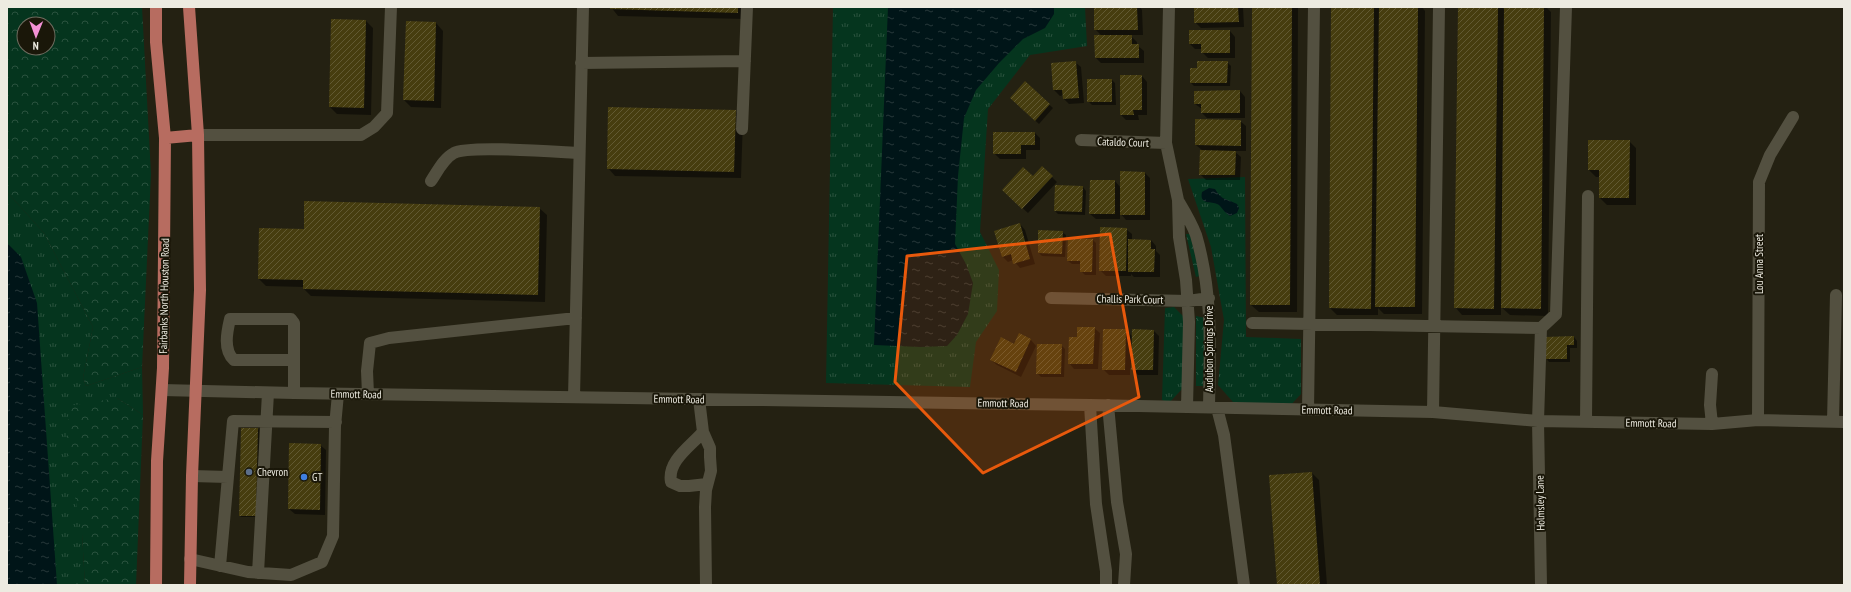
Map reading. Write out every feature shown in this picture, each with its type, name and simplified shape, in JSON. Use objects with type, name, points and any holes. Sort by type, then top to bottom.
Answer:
[{"type":"main road","name":"Fairbanks North Houston Road","points":[[156,7],[156,42],[165,138],[162,390],[157,461],[156,585]]},
{"type":"main road","points":[[189,7],[198,135],[200,290],[192,476],[190,585]]},
{"type":"main road","points":[[165,138],[198,135]]},
{"type":"street","points":[[198,135],[361,135],[374,127],[387,113],[391,7]]},
{"type":"street","points":[[574,397],[583,7]]},
{"type":"street","points":[[742,129],[747,7]]},
{"type":"street","name":"Audubon Springs Drive","points":[[1169,7],[1166,143],[1178,200],[1179,237],[1188,301],[1189,330],[1187,407]]},
{"type":"street","points":[[1308,410],[1314,7]]},
{"type":"street","points":[[1433,412],[1439,7]]},
{"type":"street","points":[[1252,323],[1540,328],[1556,314],[1566,7]]},
{"type":"street","points":[[581,63],[745,61]]},
{"type":"street","name":"Lou Anna Street","points":[[1758,420],[1759,182],[1770,155],[1793,117]]},
{"type":"street","name":"Cataldo Court","points":[[1081,140],[1166,143]]},
{"type":"street","points":[[431,181],[454,152],[476,150],[580,153]]},
{"type":"street","points":[[1586,422],[1588,196]]},
{"type":"street","name":"Audubon Springs Drive","points":[[1178,200],[1196,233],[1209,298],[1213,408],[1224,435],[1244,585]]},
{"type":"street","points":[[1836,295],[1838,422]]},
{"type":"street","name":"Challis Park Court","points":[[1051,298],[1188,301],[1209,298]]},
{"type":"street","points":[[368,394],[367,371],[370,343],[389,338],[576,318]]},
{"type":"street","points":[[294,360],[234,360],[229,356],[227,349],[230,319],[291,319],[294,323],[294,360],[294,393]]},
{"type":"street","name":"Holmsley Lane","points":[[1540,328],[1538,421],[1541,585]]},
{"type":"street","points":[[1712,374],[1710,405],[1712,424]]},
{"type":"street","name":"Emmott Road","points":[[162,390],[268,393],[1108,405],[1433,412],[1538,421],[1586,422],[1712,424],[1758,420],[1838,422]]},
{"type":"street","points":[[258,572],[268,393]]},
{"type":"street","points":[[190,559],[220,566],[291,575],[322,562],[333,536],[338,394]]},
{"type":"street","points":[[699,399],[703,432],[710,448],[711,471],[707,484],[705,507],[706,585]]},
{"type":"street","points":[[1090,405],[1096,504],[1106,571],[1106,585]]},
{"type":"street","points":[[1108,405],[1117,502],[1126,554],[1124,585]]},
{"type":"street","points":[[220,566],[234,422],[336,422]]},
{"type":"street","points":[[703,432],[684,451],[676,461],[669,474],[671,482],[680,486],[707,484]]},
{"type":"street","points":[[192,476],[228,477]]},
{"type":"highlighted area","points":[[1110,234],[1139,397],[983,473],[895,382],[907,256]]},
{"type":"green space","points":[[7,7],[142,7],[151,174],[142,367],[86,386],[83,378],[93,327],[44,233],[7,192]]},
{"type":"green space","points":[[833,7],[1085,7],[1087,46],[1030,55],[988,109],[980,232],[999,270],[997,311],[976,342],[970,387],[826,383]]},
{"type":"green space","points":[[1245,177],[1246,337],[1301,339],[1301,394],[1287,409],[1233,402],[1218,385],[1224,320],[1211,247],[1188,179]]},
{"type":"green space","points":[[7,192],[44,233],[93,327],[83,378],[86,386],[142,367],[143,415],[117,398],[82,534],[85,585],[7,585]]},
{"type":"green space","points":[[1186,234],[1190,234],[1200,276],[1196,277]]},
{"type":"green space","points":[[1174,307],[1184,317],[1182,389],[1169,403],[1162,400],[1165,308]]},
{"type":"green space","points":[[1196,316],[1205,318],[1203,386],[1196,386]]},
{"type":"green space","points":[[117,398],[143,415],[136,585],[85,585],[82,534],[66,449],[69,406]]},
{"type":"water","points":[[888,7],[1054,7],[1054,14],[1045,28],[1023,39],[999,63],[976,90],[964,118],[958,176],[955,244],[966,264],[973,283],[968,314],[957,335],[947,346],[920,347],[874,345]]},
{"type":"water","points":[[1209,188],[1215,189],[1222,197],[1237,204],[1239,208],[1237,213],[1230,216],[1219,205],[1204,201],[1202,199],[1202,192]]},
{"type":"water","points":[[7,243],[21,257],[37,303],[57,585],[7,585]]},
{"type":"building","points":[[610,7],[738,7],[738,13],[610,9]]},
{"type":"building","points":[[1094,7],[1137,7],[1138,30],[1094,30]]},
{"type":"building","points":[[1194,7],[1238,7],[1239,22],[1194,23]]},
{"type":"building","points":[[1252,7],[1292,7],[1290,305],[1250,305]]},
{"type":"building","points":[[1331,7],[1374,7],[1371,309],[1329,308]]},
{"type":"building","points":[[1379,7],[1418,7],[1415,307],[1375,307]]},
{"type":"building","points":[[1458,7],[1498,7],[1494,309],[1454,308]]},
{"type":"building","points":[[1504,7],[1544,7],[1541,309],[1501,308]]},
{"type":"building","points":[[331,19],[366,20],[364,108],[329,107]]},
{"type":"building","points":[[406,21],[436,22],[434,101],[403,100]]},
{"type":"building","points":[[1189,30],[1230,30],[1230,53],[1201,53],[1201,44],[1189,44]]},
{"type":"building","points":[[1094,35],[1132,35],[1132,44],[1139,44],[1139,58],[1095,58]]},
{"type":"building","points":[[1076,61],[1079,98],[1063,99],[1062,90],[1053,90],[1051,63]]},
{"type":"building","points":[[1197,61],[1228,61],[1227,83],[1190,83],[1190,68],[1197,68]]},
{"type":"building","points":[[1120,75],[1142,75],[1142,110],[1133,110],[1134,115],[1120,115]]},
{"type":"building","points":[[1087,79],[1112,79],[1112,102],[1087,102]]},
{"type":"building","points":[[1025,81],[1050,104],[1035,121],[1010,98]]},
{"type":"building","points":[[1240,90],[1240,113],[1201,113],[1201,104],[1194,104],[1194,91]]},
{"type":"building","points":[[608,107],[736,110],[734,172],[607,169]]},
{"type":"building","points":[[1195,119],[1241,120],[1241,146],[1195,145]]},
{"type":"building","points":[[993,132],[1035,132],[1035,145],[1021,145],[1021,154],[993,154]]},
{"type":"building","points":[[1588,140],[1630,140],[1629,198],[1599,198],[1599,170],[1588,170]]},
{"type":"building","points":[[1200,150],[1236,151],[1235,175],[1199,175]]},
{"type":"building","points":[[1042,166],[1053,176],[1022,209],[1002,190],[1023,167],[1033,176]]},
{"type":"building","points":[[1120,171],[1145,172],[1145,215],[1120,215]]},
{"type":"building","points":[[1090,180],[1115,180],[1115,214],[1089,214]]},
{"type":"building","points":[[1055,185],[1083,186],[1082,212],[1054,211]]},
{"type":"building","points":[[304,201],[540,207],[538,295],[303,289],[303,280],[258,279],[259,228],[304,229]]},
{"type":"building","points":[[1020,223],[1030,259],[1013,264],[1011,254],[1002,257],[994,231]]},
{"type":"building","points":[[1100,227],[1127,228],[1126,271],[1099,271]]},
{"type":"building","points":[[1038,230],[1063,231],[1062,254],[1038,253]]},
{"type":"building","points":[[1068,238],[1093,239],[1092,272],[1080,272],[1080,261],[1067,261]]},
{"type":"building","points":[[1128,239],[1151,240],[1151,249],[1155,249],[1154,272],[1128,272]]},
{"type":"building","points":[[1077,327],[1095,327],[1093,364],[1068,364],[1069,337],[1077,337]]},
{"type":"building","points":[[1103,329],[1126,329],[1125,370],[1102,370]]},
{"type":"building","points":[[1132,329],[1154,330],[1153,370],[1131,370]]},
{"type":"building","points":[[1019,333],[1031,339],[1016,372],[990,360],[1001,337],[1014,344]]},
{"type":"building","points":[[1574,336],[1574,345],[1567,345],[1567,359],[1545,359],[1545,337]]},
{"type":"building","points":[[1037,344],[1062,344],[1061,374],[1036,374]]},
{"type":"building","name":"Chevron","points":[[241,428],[258,428],[256,516],[239,516]]},
{"type":"building","name":"GT","points":[[289,443],[321,444],[320,510],[288,509]]},
{"type":"building","points":[[1312,472],[1320,585],[1277,585],[1269,475]]},
{"type":"place","name":"Chevron","points":[[249,472]]},
{"type":"place","name":"GT","points":[[304,477]]}]
